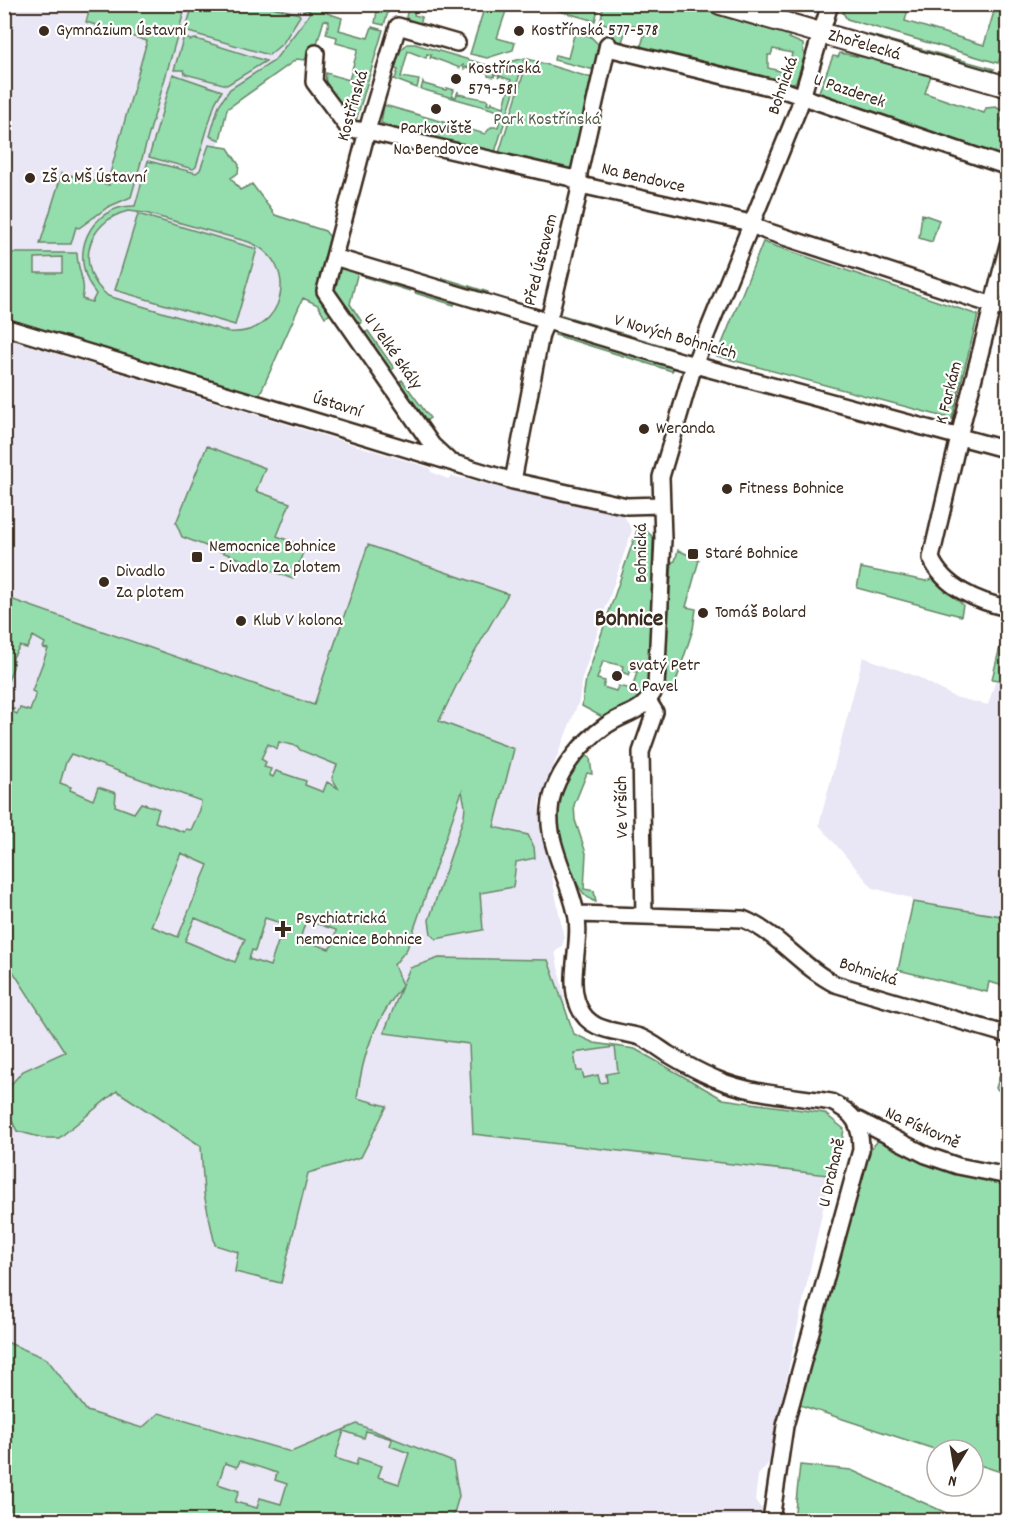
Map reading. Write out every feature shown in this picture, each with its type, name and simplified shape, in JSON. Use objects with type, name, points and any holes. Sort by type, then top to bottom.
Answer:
[{"type":"street","name":"Zhořelecká","points":[[720,4],[1008,87]]},
{"type":"street","name":"Bohnická","points":[[649,702],[656,687],[658,670],[663,539],[661,477],[694,365],[802,96],[830,4]]},
{"type":"street","name":"Kostřínská","points":[[334,257],[367,131],[398,26],[457,43]]},
{"type":"street","name":"U Pazderek","points":[[608,46],[802,96],[1008,167]]},
{"type":"street","name":"Před Ústavem","points":[[513,480],[541,334],[580,183],[579,173],[608,46]]},
{"type":"street","name":"Na Bendovce","points":[[316,53],[314,82],[343,124],[357,132],[367,131],[571,178],[580,183],[751,225],[1008,310]]},
{"type":"street","name":"K Farkám","points":[[1004,610],[972,598],[955,585],[936,568],[931,550],[1008,245]]},
{"type":"street","name":"V Nových Bohnicích","points":[[334,257],[694,365],[1008,450]]},
{"type":"street","name":"U Velké skály","points":[[334,257],[325,291],[432,445],[450,462]]},
{"type":"street","name":"Ústavní","points":[[4,327],[513,480],[627,506],[661,505]]},
{"type":"street","points":[[577,914],[551,839],[549,815],[555,790],[568,764],[586,742],[605,726],[649,702]]},
{"type":"street","name":"Ve Vrších","points":[[644,916],[641,752],[655,712],[649,702]]},
{"type":"street","name":"Bohnická","points":[[577,914],[743,919],[759,925],[817,975],[835,984],[1008,1035]]},
{"type":"street","name":"U Drahaně","points":[[577,914],[575,992],[578,1006],[586,1020],[598,1028],[642,1038],[691,1068],[719,1081],[831,1102],[846,1109],[858,1120],[861,1150],[785,1426],[771,1521]]},
{"type":"street","name":"Na Pískovně","points":[[858,1120],[926,1155],[958,1166],[1008,1176]]},
{"type":"shaded area","points":[[4,5],[313,5],[297,59],[227,109],[212,173],[311,248],[269,370],[5,294]]},
{"type":"shaded area","name":"Psychiatrická nemocnice Bohnice","points":[[4,338],[430,468],[431,472],[448,479],[452,476],[624,516],[632,530],[582,678],[579,701],[539,802],[540,830],[547,851],[564,939],[562,946],[555,952],[575,1051],[615,1045],[618,1054],[702,1102],[838,1139],[768,1464],[758,1475],[755,1500],[762,1510],[760,1520],[5,1520]]},
{"type":"shaded area","points":[[1007,644],[1007,917],[913,902],[911,898],[873,888],[819,825],[863,657],[918,677],[954,697],[988,705]]},
{"type":"green space","points":[[91,4],[186,5],[131,197],[108,207],[79,228],[76,227],[71,244],[40,244],[62,173],[109,185],[109,177],[147,41],[86,22]]},
{"type":"green space","points":[[193,5],[264,5],[300,16],[283,43],[269,55],[185,31]]},
{"type":"green space","points":[[288,5],[330,5],[327,13],[342,18],[339,30],[368,38],[372,27],[383,30],[356,121],[353,122],[330,94],[326,73],[349,80],[358,49],[336,43],[337,37],[326,34],[329,21],[324,20],[315,50],[304,60],[297,59],[227,109],[220,140],[210,136],[219,105],[230,89],[274,61],[309,15],[310,11]]},
{"type":"green space","points":[[378,5],[390,5],[384,25],[375,23]]},
{"type":"green space","points":[[416,5],[414,15],[422,17],[420,26],[411,23],[406,17],[408,8]]},
{"type":"green space","points":[[475,5],[508,5],[497,38],[515,43],[513,50],[487,58],[470,54],[483,12],[473,9]]},
{"type":"green space","points":[[539,5],[596,5],[598,9],[595,21]]},
{"type":"green space","points":[[600,5],[692,5],[790,33],[789,38],[803,44],[804,57],[796,82],[790,84],[789,87],[639,53],[646,29],[628,24],[620,48],[613,40],[616,27],[600,22],[603,11]],"holes":[[[773,49],[792,53],[788,73],[768,68],[768,55],[771,55]]]},
{"type":"green space","points":[[845,5],[899,5],[899,7],[908,9],[905,21],[984,45],[996,5],[1007,5],[1007,43],[998,63],[847,19],[843,13]]},
{"type":"green space","points":[[575,31],[590,36],[598,44],[595,70],[554,60],[555,55],[568,58]]},
{"type":"green space","points":[[870,35],[994,69],[989,72],[869,38]]},
{"type":"green space","points":[[184,36],[190,40],[196,39],[266,61],[227,85],[185,74],[184,70],[174,70]]},
{"type":"green space","points":[[407,44],[415,44],[500,69],[502,64],[525,58],[495,152],[416,133],[417,128],[401,124],[400,130],[381,123],[384,105],[485,134],[491,127],[498,127],[502,112],[421,89],[423,82],[446,90],[447,88],[454,90],[452,96],[456,97],[458,91],[458,94],[488,100],[487,104],[490,105],[492,101],[504,107],[511,80],[500,76],[498,78],[499,75],[495,74],[494,77],[488,76],[488,73],[466,67],[464,69],[463,65],[460,68],[431,57],[430,59],[431,55],[427,54],[426,58],[408,51],[401,77],[419,80],[417,88],[391,78],[395,79],[398,70],[394,68],[399,52]]},
{"type":"green space","points":[[840,53],[878,60],[931,75],[925,93],[984,113],[986,108],[996,107],[1007,114],[1001,120],[1007,126],[1007,162],[972,146],[818,94],[833,56],[838,57]]},
{"type":"green space","name":"Park Kostřínská","points":[[528,59],[592,78],[572,169],[499,153]]},
{"type":"green space","points":[[173,74],[222,91],[215,103],[196,167],[193,169],[149,157]]},
{"type":"green space","points":[[209,145],[228,148],[239,165],[238,173],[231,178],[240,190],[252,184],[275,215],[325,231],[330,237],[333,313],[325,317],[318,305],[303,298],[259,396],[5,318],[4,253],[77,253],[83,282],[82,299],[92,302],[96,294],[87,280],[83,265],[83,250],[94,224],[105,214],[119,208],[135,206],[148,161],[196,173],[200,170]],"holes":[[[128,211],[145,213],[249,242],[266,252],[276,265],[281,281],[280,296],[274,311],[263,323],[248,330],[229,332],[108,296],[97,285],[91,273],[88,260],[90,247],[94,235],[102,225],[114,216]],[[62,257],[62,273],[35,273],[35,258]]]},
{"type":"green space","points":[[138,214],[257,249],[235,325],[115,290]]},
{"type":"green space","points":[[922,214],[939,220],[932,242],[919,238]]},
{"type":"green space","points":[[763,242],[978,315],[952,419],[717,356]]},
{"type":"green space","points":[[337,267],[358,271],[350,304],[362,322],[355,327],[331,292]]},
{"type":"green space","points":[[362,272],[411,287],[410,291],[365,277]]},
{"type":"green space","points":[[443,278],[488,292],[487,296],[442,282]]},
{"type":"green space","points":[[416,289],[455,301],[454,305],[415,293]]},
{"type":"green space","points":[[562,315],[671,348],[670,351],[561,318]]},
{"type":"green space","points":[[368,331],[394,368],[387,373],[361,336]]},
{"type":"green space","points":[[556,333],[674,368],[672,371],[555,335]]},
{"type":"green space","points":[[402,380],[430,418],[423,423],[420,420],[424,417],[406,392],[402,394],[395,384]]},
{"type":"green space","points":[[207,446],[265,468],[256,491],[290,503],[277,536],[305,547],[293,579],[182,537],[176,523]]},
{"type":"green space","points":[[639,524],[653,537],[650,672],[647,682],[640,697],[628,707],[604,718],[582,706],[586,679]],"holes":[[[603,661],[623,666],[622,672],[629,675],[631,670],[637,672],[632,689],[618,686],[616,691],[603,687],[605,681],[597,679]]]},
{"type":"green space","points":[[368,545],[508,594],[461,676],[439,721],[514,749],[494,827],[528,835],[534,847],[535,858],[516,862],[513,887],[480,893],[483,930],[436,939],[431,934],[429,920],[464,816],[462,791],[407,949],[394,965],[402,985],[410,968],[439,958],[548,960],[574,1034],[594,1043],[635,1049],[723,1099],[824,1113],[844,1129],[836,1176],[473,1134],[469,1044],[384,1033],[402,986],[384,1013],[371,1039],[366,1052],[357,1098],[387,1106],[361,1157],[308,1173],[281,1283],[235,1272],[238,1252],[215,1245],[204,1194],[201,1146],[117,1091],[59,1138],[43,1138],[17,1131],[5,1107],[5,1091],[23,1071],[65,1052],[5,959],[5,706],[14,709],[13,712],[17,714],[20,708],[30,711],[36,693],[32,691],[48,649],[43,648],[45,643],[33,636],[27,648],[20,646],[13,657],[13,667],[5,689],[5,597],[314,705]],"holes":[[[279,742],[297,746],[300,750],[337,765],[332,778],[338,788],[327,782],[323,792],[305,785],[306,781],[276,771],[273,777],[269,775],[271,769],[264,767],[266,762],[261,759],[268,744],[277,749]],[[71,754],[201,801],[200,810],[191,830],[186,829],[184,832],[155,822],[159,809],[141,803],[134,813],[115,806],[116,793],[98,787],[93,800],[60,783],[66,762]],[[181,853],[208,865],[178,937],[151,926]],[[307,917],[314,919],[314,923],[336,930],[334,943],[329,949],[300,939]],[[195,918],[245,939],[235,962],[185,941]],[[265,918],[284,924],[270,966],[249,959],[252,950],[255,951]],[[615,1047],[618,1072],[606,1074],[607,1082],[600,1083],[598,1075],[584,1078],[582,1071],[577,1071],[574,1053]]]},
{"type":"green space","points":[[678,550],[699,560],[686,607],[696,609],[693,629],[673,691],[663,688],[668,667],[665,666],[672,562],[675,561]]},
{"type":"green space","points":[[861,568],[926,581],[933,579],[963,605],[961,616],[857,588]]},
{"type":"green space","points":[[1006,623],[1007,681],[992,679]]},
{"type":"green space","points":[[585,755],[590,758],[592,774],[587,773],[574,805],[575,820],[586,853],[584,889],[594,891],[596,902],[578,886],[571,872],[559,825],[558,810],[564,787]]},
{"type":"green space","points":[[913,902],[1007,917],[1007,987],[989,982],[987,992],[898,970]]},
{"type":"green space","points":[[1003,1065],[1007,1067],[1007,1098],[996,1088]]},
{"type":"green space","points":[[885,1133],[949,1164],[1007,1176],[1008,1353],[1002,1352],[1001,1357],[1007,1358],[1007,1474],[985,1467],[985,1438],[925,1438],[925,1446],[797,1404],[867,1153]]},
{"type":"green space","points":[[4,1341],[47,1359],[87,1411],[142,1428],[159,1413],[291,1452],[357,1424],[453,1462],[459,1496],[452,1520],[5,1520]],"holes":[[[344,1431],[364,1438],[366,1431],[392,1439],[390,1446],[409,1453],[399,1484],[378,1477],[382,1466],[358,1458],[356,1465],[335,1458]],[[240,1461],[277,1473],[275,1480],[287,1484],[281,1504],[260,1498],[257,1508],[235,1502],[239,1491],[218,1484],[225,1463],[237,1467]]]},
{"type":"green space","points":[[800,1465],[851,1470],[962,1520],[794,1520]]},
{"type":"place","name":"Gymnázium Ústavní","points":[[44,31]]},
{"type":"place","name":"Kostřínská 577-578","points":[[519,31]]},
{"type":"place","name":"Kostřínská 579-581","points":[[456,79]]},
{"type":"place","name":"Parkoviště Na Bendovce","points":[[436,109]]},
{"type":"place","name":"ZŠ a MŠ Ústavní","points":[[30,178]]},
{"type":"place","name":"Weranda","points":[[644,429]]},
{"type":"place","name":"Fitness Bohnice","points":[[727,489]]},
{"type":"place","name":"Staré Bohnice","points":[[693,554]]},
{"type":"place","name":"Nemocnice Bohnice - Divadlo Za plotem","points":[[197,557]]},
{"type":"place","name":"Divadlo Za plotem","points":[[104,582]]},
{"type":"place","name":"Tomáš Bolard","points":[[703,613]]},
{"type":"place","name":"Klub V kolona","points":[[241,621]]},
{"type":"place","name":"svatý Petr a Pavel","points":[[617,676]]},
{"type":"place","name":"Psychiatrická nemocnice Bohnice","points":[[283,929]]},
{"type":"district","name":"Bohnice","points":[[629,620]]}]
